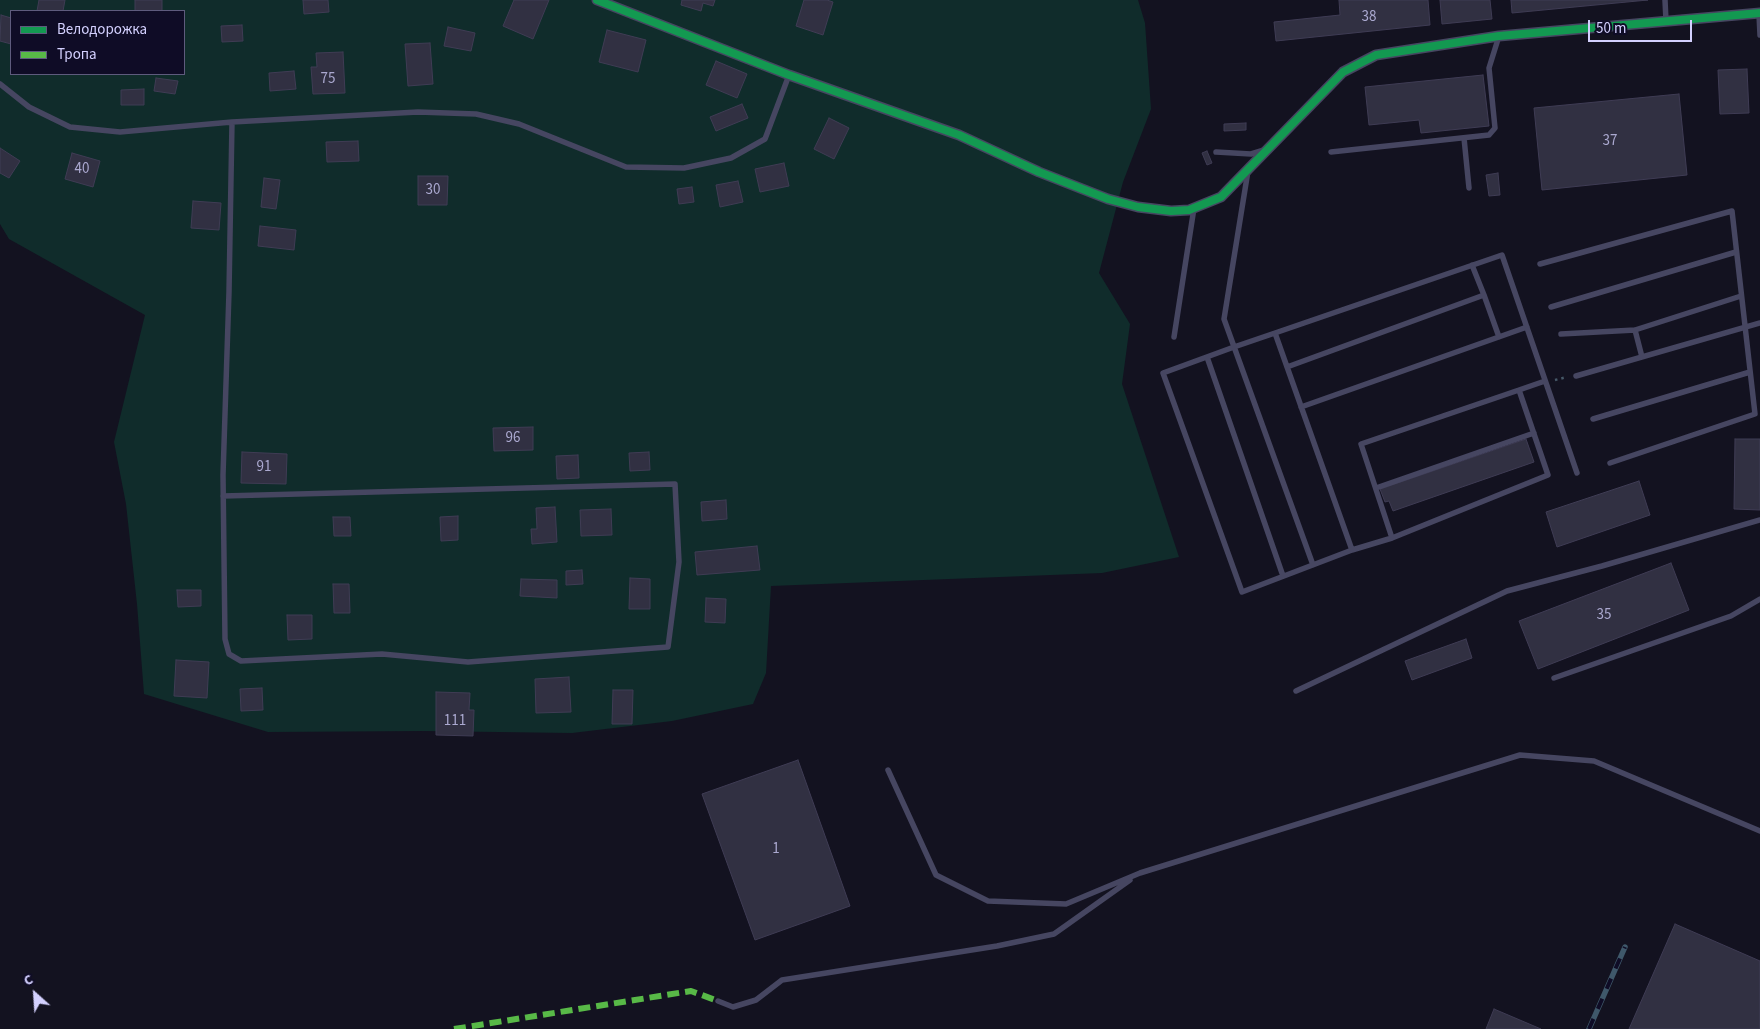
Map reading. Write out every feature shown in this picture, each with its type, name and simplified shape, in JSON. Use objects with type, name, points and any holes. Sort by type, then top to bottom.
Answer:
[{"type":"street","points":[[597,0],[789,75],[960,135],[1039,172],[1108,199],[1138,207],[1162,210],[1189,210],[1221,197],[1343,72],[1376,55],[1499,36],[1759,14]]},
{"type":"lane","points":[[1665,0],[1666,21]]},
{"type":"lane","points":[[1759,14],[1760,35]]},
{"type":"lane","points":[[1331,152],[1489,135],[1495,128],[1489,68],[1499,36]]},
{"type":"lane","points":[[0,84],[29,106],[70,127],[120,132],[232,122],[418,112],[476,114],[519,124],[626,167],[684,168],[730,158],[765,139],[789,75]]},
{"type":"lane","points":[[223,496],[675,484],[679,562],[668,647],[468,662],[382,654],[241,661],[229,654],[225,639],[223,496],[232,122]]},
{"type":"lane","points":[[1464,138],[1469,188]]},
{"type":"lane","points":[[1216,152],[1251,154],[1268,148]]},
{"type":"lane","points":[[1248,169],[1224,319],[1313,565]]},
{"type":"lane","points":[[1174,337],[1194,208]]},
{"type":"lane","points":[[1540,264],[1732,211],[1755,414],[1610,462]]},
{"type":"lane","points":[[1551,307],[1736,252]]},
{"type":"lane","points":[[1519,390],[1548,475],[1392,538],[1352,550],[1242,592],[1164,373],[1502,255],[1577,473]]},
{"type":"lane","points":[[1472,265],[1499,337]]},
{"type":"lane","points":[[1287,367],[1484,295]]},
{"type":"lane","points":[[1561,334],[1635,330],[1741,296]]},
{"type":"lane","points":[[1576,376],[1760,322]]},
{"type":"lane","points":[[1301,407],[1527,327]]},
{"type":"lane","points":[[1635,330],[1642,357]]},
{"type":"lane","points":[[1275,333],[1352,550]]},
{"type":"lane","points":[[1207,357],[1283,576]]},
{"type":"lane","points":[[1593,419],[1750,372]]},
{"type":"lane","points":[[1392,538],[1361,444],[1545,381]]},
{"type":"lane","points":[[1376,488],[1534,433]]},
{"type":"lane","points":[[1296,691],[1506,591],[1602,566],[1760,520]]},
{"type":"lane","points":[[1554,678],[1731,616],[1760,599]]},
{"type":"lane","points":[[888,770],[936,875],[988,901],[1066,904],[1140,873],[1520,755],[1594,761],[1760,831]]},
{"type":"lane","points":[[718,1001],[733,1007],[756,1000],[782,980],[997,946],[1054,934],[1140,873]]},
{"type":"path","points":[[1545,381],[1576,376]]},
{"type":"green space","points":[[0,0],[1138,0],[1145,23],[1151,109],[1123,182],[1099,273],[1130,324],[1122,384],[1179,557],[1102,573],[771,586],[766,673],[753,704],[672,721],[572,733],[423,731],[268,732],[144,694],[137,604],[126,504],[114,442],[145,315],[9,239],[0,224]]},
{"type":"building","points":[[39,0],[65,0],[63,10],[37,10]]},
{"type":"building","points":[[135,0],[162,0],[162,10],[135,10]]},
{"type":"building","points":[[303,0],[328,0],[329,12],[304,14]]},
{"type":"building","points":[[514,0],[549,0],[533,39],[503,26]]},
{"type":"building","points":[[682,0],[715,0],[713,6],[703,3],[701,11],[681,5]]},
{"type":"building","points":[[804,0],[827,0],[833,2],[823,35],[796,26]]},
{"type":"building","points":[[1339,0],[1428,0],[1430,25],[1276,41],[1274,22],[1340,15]]},
{"type":"building","points":[[1440,0],[1490,0],[1492,19],[1442,24]]},
{"type":"building","points":[[1511,0],[1648,0],[1512,13]]},
{"type":"building","points":[[1,15],[10,18],[10,44],[0,41]]},
{"type":"building","points":[[242,25],[243,41],[222,42],[221,26]]},
{"type":"building","points":[[448,27],[475,33],[471,51],[444,46]]},
{"type":"building","points":[[607,30],[646,40],[638,72],[599,62]]},
{"type":"building","points":[[430,43],[433,84],[408,86],[405,44]]},
{"type":"building","points":[[343,52],[345,93],[313,94],[311,67],[317,67],[316,53]]},
{"type":"building","points":[[716,61],[747,74],[737,98],[706,85]]},
{"type":"building","points":[[1747,69],[1749,113],[1720,114],[1718,70]]},
{"type":"building","points":[[294,71],[296,89],[270,91],[269,73]]},
{"type":"building","points":[[1483,75],[1489,126],[1421,133],[1419,120],[1369,125],[1365,87]]},
{"type":"building","points":[[156,78],[178,81],[175,94],[154,91]]},
{"type":"building","points":[[144,89],[144,105],[121,105],[121,90]]},
{"type":"building","points":[[1679,94],[1687,175],[1542,190],[1534,108]]},
{"type":"building","points":[[742,104],[748,118],[716,131],[710,117]]},
{"type":"building","points":[[829,118],[849,128],[834,159],[814,149]]},
{"type":"building","points":[[1246,123],[1246,130],[1224,131],[1224,124]]},
{"type":"building","points":[[358,141],[359,161],[327,162],[326,142]]},
{"type":"building","points":[[0,148],[20,161],[9,178],[0,173]]},
{"type":"building","points":[[1207,151],[1212,163],[1207,165],[1202,153]]},
{"type":"building","points":[[72,153],[100,161],[93,187],[65,179]]},
{"type":"building","points":[[784,163],[789,186],[760,192],[755,169]]},
{"type":"building","points":[[1498,173],[1500,195],[1489,196],[1486,175]]},
{"type":"building","points":[[418,176],[448,176],[447,205],[418,205]]},
{"type":"building","points":[[264,178],[280,180],[276,209],[261,207]]},
{"type":"building","points":[[738,181],[743,202],[720,207],[716,185]]},
{"type":"building","points":[[692,187],[694,202],[679,204],[677,189]]},
{"type":"building","points":[[193,201],[221,203],[219,230],[191,228]]},
{"type":"building","points":[[260,226],[296,230],[294,250],[258,246]]},
{"type":"building","points":[[533,427],[533,450],[494,451],[493,428]]},
{"type":"building","points":[[1526,439],[1534,462],[1393,511],[1389,501],[1385,502],[1380,489]]},
{"type":"building","points":[[1735,439],[1760,439],[1760,510],[1734,509]]},
{"type":"building","points":[[242,452],[287,454],[286,484],[241,483]]},
{"type":"building","points":[[649,452],[650,470],[630,471],[629,453]]},
{"type":"building","points":[[578,455],[579,478],[557,479],[556,456]]},
{"type":"building","points":[[1639,481],[1650,515],[1557,547],[1546,512]]},
{"type":"building","points":[[726,500],[727,519],[702,521],[701,502]]},
{"type":"building","points":[[555,507],[557,542],[532,544],[531,529],[537,529],[536,508]]},
{"type":"building","points":[[611,509],[612,535],[581,536],[580,510]]},
{"type":"building","points":[[458,516],[458,540],[441,541],[440,517]]},
{"type":"building","points":[[333,517],[350,517],[351,536],[334,536]]},
{"type":"building","points":[[757,546],[760,570],[697,575],[695,552]]},
{"type":"building","points":[[1671,563],[1689,610],[1538,669],[1519,621]]},
{"type":"building","points":[[582,570],[583,584],[566,585],[566,571]]},
{"type":"building","points":[[630,578],[650,579],[650,609],[629,609]]},
{"type":"building","points":[[521,579],[557,580],[557,598],[520,596]]},
{"type":"building","points":[[333,584],[349,584],[350,613],[334,613]]},
{"type":"building","points":[[177,590],[201,590],[201,606],[178,607]]},
{"type":"building","points":[[706,598],[726,599],[725,623],[705,622]]},
{"type":"building","points":[[287,615],[312,615],[312,639],[288,640]]},
{"type":"building","points":[[1466,639],[1472,658],[1412,680],[1405,661]]},
{"type":"building","points":[[176,660],[209,662],[207,698],[174,696]]},
{"type":"building","points":[[569,677],[571,712],[536,713],[535,679]]},
{"type":"building","points":[[262,688],[263,710],[241,711],[240,689]]},
{"type":"building","points":[[613,690],[633,690],[632,724],[612,724]]},
{"type":"building","points":[[436,692],[470,693],[469,710],[474,710],[473,736],[436,735]]},
{"type":"building","points":[[798,760],[850,906],[755,940],[702,794]]},
{"type":"building","points":[[1675,924],[1760,961],[1760,1029],[1629,1029]]},
{"type":"building","points":[[1494,1009],[1541,1029],[1486,1029]]},
{"type":"railway","points":[[1589,1029],[1625,947]]},
{"type":"marked path","points":[[454,1029],[691,991],[718,1001]]},
{"type":"cycle path","points":[[597,0],[789,75],[959,135],[1039,172],[1108,199],[1138,207],[1171,211],[1189,210],[1221,197],[1343,72],[1376,55],[1499,36],[1760,13]]}]
